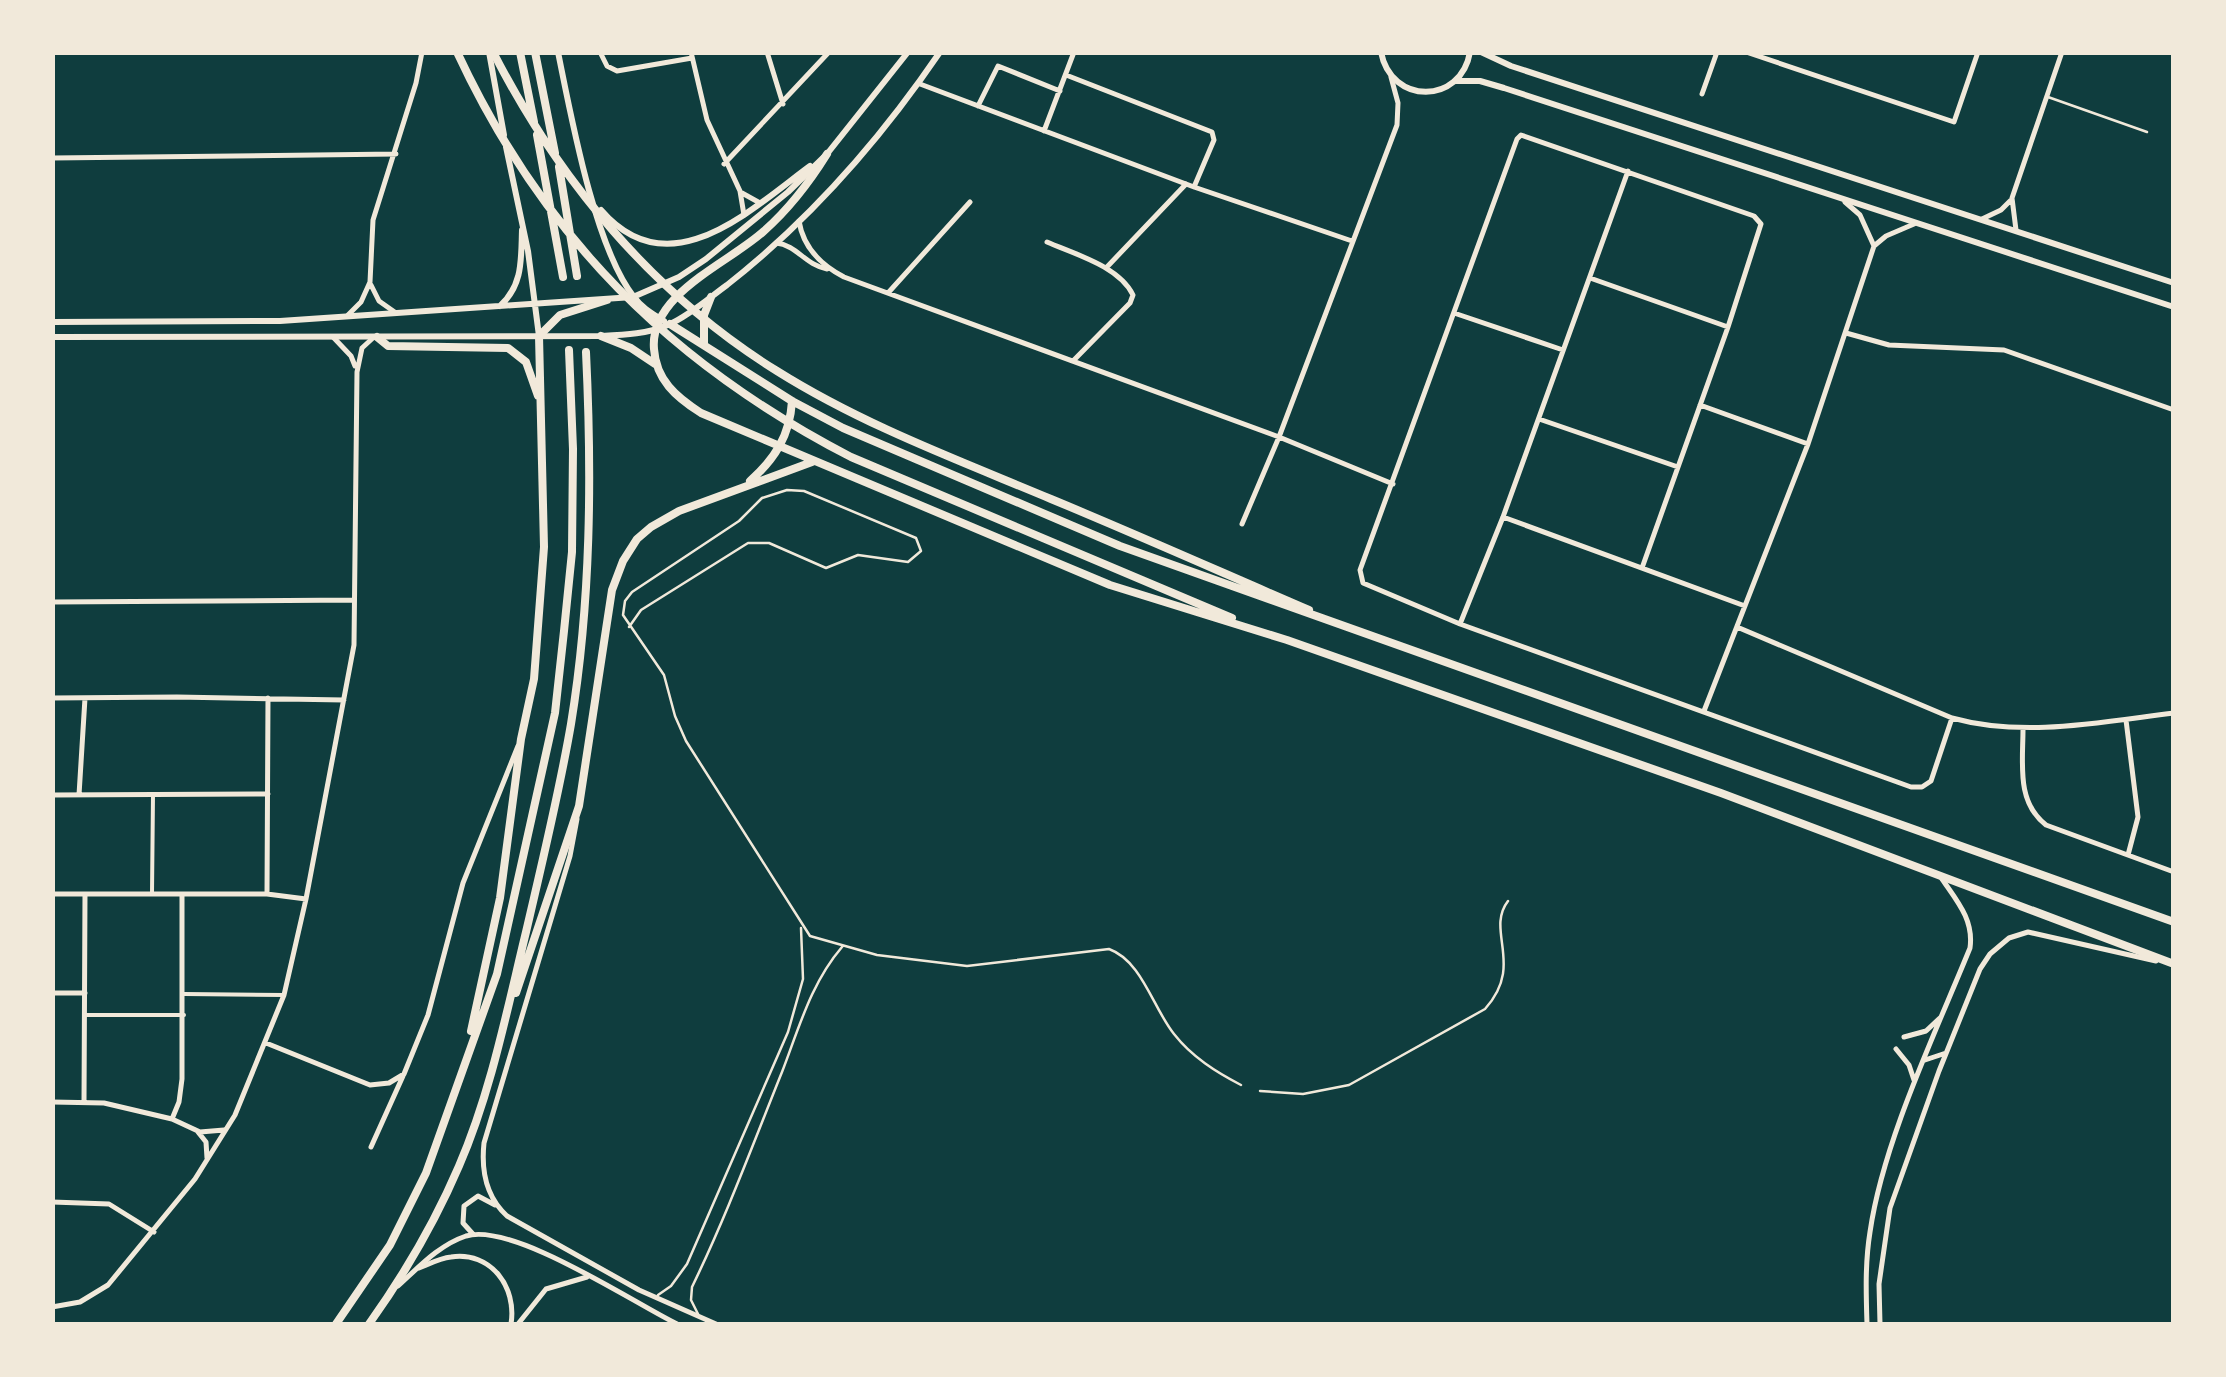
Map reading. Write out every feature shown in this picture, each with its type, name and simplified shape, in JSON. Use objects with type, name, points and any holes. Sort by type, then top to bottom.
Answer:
[{"type":"main road","points":[[457,52],[502,138],[544,201],[610,282],[676,344],[794,428],[851,457],[1044,540],[1287,640]]},
{"type":"main road","points":[[463,1067],[500,898],[521,739],[534,679],[544,547],[535,304],[491,52]]},
{"type":"main road","points":[[491,52],[543,140],[592,209],[658,278],[725,336],[777,371],[938,453],[1373,637]]},
{"type":"main road","points":[[520,52],[562,278]]},
{"type":"main road","points":[[536,52],[578,276]]},
{"type":"main road","points":[[558,52],[592,194],[614,262],[633,296],[659,318],[792,401],[882,446],[1120,546],[2174,922]]},
{"type":"main road","points":[[908,52],[784,213],[683,292],[659,318],[654,329],[655,364],[679,399],[779,448],[1110,585],[1287,640],[1740,800],[2174,965]]},
{"type":"main road","points":[[52,337],[602,336],[670,324],[711,297],[826,198],[920,84],[940,52]]},
{"type":"main road","points":[[1379,55],[1391,77],[1411,91],[1423,93],[1447,88],[1457,80],[1465,70],[1470,52]]},
{"type":"main road","points":[[1480,52],[1511,66],[2174,284]]},
{"type":"main road","points":[[1457,80],[1504,88],[2174,307]]},
{"type":"main road","points":[[592,194],[602,212],[635,238],[660,245],[691,242],[744,215],[827,154]]},
{"type":"main road","points":[[52,322],[280,321],[633,296],[679,277],[706,259],[788,192],[827,154]]},
{"type":"main road","points":[[500,306],[519,280],[523,219]]},
{"type":"main road","points":[[704,345],[704,315],[711,297]]},
{"type":"main road","points":[[538,336],[568,311],[607,300]]},
{"type":"main road","points":[[536,319],[545,328],[564,336]]},
{"type":"main road","points":[[602,336],[655,364]]},
{"type":"main road","points":[[376,337],[391,346],[508,348],[526,362],[541,405]]},
{"type":"main road","points":[[336,1324],[390,1245],[426,1173],[497,974],[555,714],[572,552],[569,350]]},
{"type":"main road","points":[[369,1324],[392,1292],[459,1166],[506,1015],[571,723],[582,634],[590,451],[586,352]]},
{"type":"main road","points":[[743,488],[779,448],[789,426],[792,401]]},
{"type":"main road","points":[[506,1015],[579,806],[612,590],[622,561],[636,540],[679,511],[776,472],[812,462]]},
{"type":"street","points":[[346,316],[362,302],[370,282],[373,220],[396,154],[422,52]]},
{"type":"street","points":[[600,52],[607,66],[617,72],[692,55],[708,120],[724,164],[740,191],[744,215]]},
{"type":"street","points":[[767,52],[782,104]]},
{"type":"street","points":[[724,164],[829,52]]},
{"type":"street","points":[[1044,131],[1074,52]]},
{"type":"street","points":[[1702,94],[1717,52]]},
{"type":"street","points":[[1746,52],[1954,122],[1978,52]]},
{"type":"street","points":[[2017,232],[2012,198],[2062,52]]},
{"type":"street","points":[[978,106],[998,66],[1060,92]]},
{"type":"street","points":[[1066,74],[1212,132],[1214,140],[1194,187]]},
{"type":"street","points":[[1242,524],[1280,437],[1396,125],[1398,104],[1391,77]]},
{"type":"street","points":[[920,84],[1194,187],[1352,241]]},
{"type":"street","points":[[1642,568],[1762,230],[1758,220],[1528,135],[1518,136],[1360,570],[1366,587],[1918,788],[1931,782],[1952,718]]},
{"type":"street","points":[[52,158],[396,154]]},
{"type":"street","points":[[1460,624],[1503,517],[1628,171]]},
{"type":"street","points":[[1106,268],[1186,184]]},
{"type":"street","points":[[740,191],[760,203]]},
{"type":"street","points":[[1978,220],[1994,214],[2012,198]]},
{"type":"street","points":[[1843,200],[1860,215],[1874,246]]},
{"type":"street","points":[[888,293],[970,202]]},
{"type":"street","points":[[800,221],[806,244],[830,269]]},
{"type":"street","points":[[1704,711],[1808,444],[1874,246],[1886,236],[1917,223]]},
{"type":"street","points":[[1047,242],[1106,268],[1130,287],[1132,298],[1073,361]]},
{"type":"street","points":[[776,243],[794,248],[813,265],[1280,437],[1393,484]]},
{"type":"street","points":[[1589,278],[1728,326]]},
{"type":"street","points":[[370,282],[380,301],[397,313]]},
{"type":"street","points":[[1454,313],[1564,350]]},
{"type":"street","points":[[1846,333],[1889,345],[2004,350],[2174,410]]},
{"type":"street","points":[[333,337],[352,356],[357,372]]},
{"type":"street","points":[[52,1307],[80,1302],[108,1284],[154,1232],[207,1161],[226,1130],[266,1044],[284,995],[354,645],[357,372],[362,348],[376,337]]},
{"type":"street","points":[[1700,404],[1808,444]]},
{"type":"street","points":[[1539,419],[1678,467]]},
{"type":"street","points":[[1503,517],[1744,606]]},
{"type":"street","points":[[52,602],[356,600]]},
{"type":"street","points":[[1737,627],[1976,725],[2023,729],[2174,714]]},
{"type":"street","points":[[52,698],[344,700]]},
{"type":"street","points":[[79,795],[84,698]]},
{"type":"street","points":[[268,698],[268,894]]},
{"type":"street","points":[[2126,719],[2138,817],[2128,855]]},
{"type":"street","points":[[2023,729],[2024,789],[2033,812],[2046,825],[2174,872]]},
{"type":"street","points":[[371,1147],[428,1015],[463,883],[521,739]]},
{"type":"street","points":[[52,796],[268,794]]},
{"type":"street","points":[[152,893],[153,795]]},
{"type":"street","points":[[499,1208],[484,1176],[484,1143],[570,856],[579,806]]},
{"type":"street","points":[[1867,1324],[1870,1228],[1884,1172],[1971,940],[1967,916],[1940,876]]},
{"type":"street","points":[[172,1120],[179,1102],[184,1015],[182,893]]},
{"type":"street","points":[[52,894],[268,894],[306,898]]},
{"type":"street","points":[[84,894],[84,1102]]},
{"type":"street","points":[[1880,1324],[1880,1284],[1890,1208],[1938,1071],[1980,969],[1990,954],[2018,934],[2044,934],[2174,965]]},
{"type":"street","points":[[52,993],[85,993]]},
{"type":"street","points":[[184,994],[284,995]]},
{"type":"street","points":[[86,1016],[184,1015]]},
{"type":"street","points":[[1904,1037],[1926,1031],[1943,1015]]},
{"type":"street","points":[[266,1044],[370,1085],[390,1083],[404,1074]]},
{"type":"street","points":[[1896,1049],[1909,1065],[1914,1085]]},
{"type":"street","points":[[1929,1051],[1938,1071]]},
{"type":"street","points":[[1925,1060],[1946,1052]]},
{"type":"street","points":[[52,1102],[122,1106],[195,1131],[226,1130]]},
{"type":"street","points":[[195,1131],[206,1142],[207,1161]]},
{"type":"street","points":[[475,1234],[463,1223],[462,1214],[470,1200],[486,1198],[558,1246],[654,1297],[716,1324]]},
{"type":"street","points":[[52,1202],[109,1204],[154,1232]]},
{"type":"street","points":[[392,1292],[448,1244],[475,1234],[511,1239],[677,1324]]},
{"type":"street","points":[[416,1269],[450,1257],[481,1260],[500,1276],[507,1288],[512,1302],[511,1324]]},
{"type":"street","points":[[518,1324],[546,1289],[587,1277]]},
{"type":"lane","points":[[2047,96],[2147,132]]},
{"type":"lane","points":[[629,627],[641,610],[748,543],[769,543],[826,568],[858,554],[908,562],[918,556],[916,538],[804,491],[780,492],[762,498],[739,522],[632,592],[623,608],[629,627],[664,675],[674,716],[686,741],[810,936],[900,959],[967,966],[1008,964],[1109,948],[1132,964],[1165,1023],[1187,1048],[1212,1069],[1242,1086]]},
{"type":"lane","points":[[1260,1091],[1304,1094],[1350,1084],[1484,1010],[1499,993],[1504,978],[1502,919],[1508,901]]},
{"type":"lane","points":[[654,1297],[671,1286],[687,1264],[784,1044],[804,979],[801,927]]},
{"type":"lane","points":[[699,1316],[691,1300],[692,1287],[741,1175],[809,1000],[821,975],[843,946]]}]
